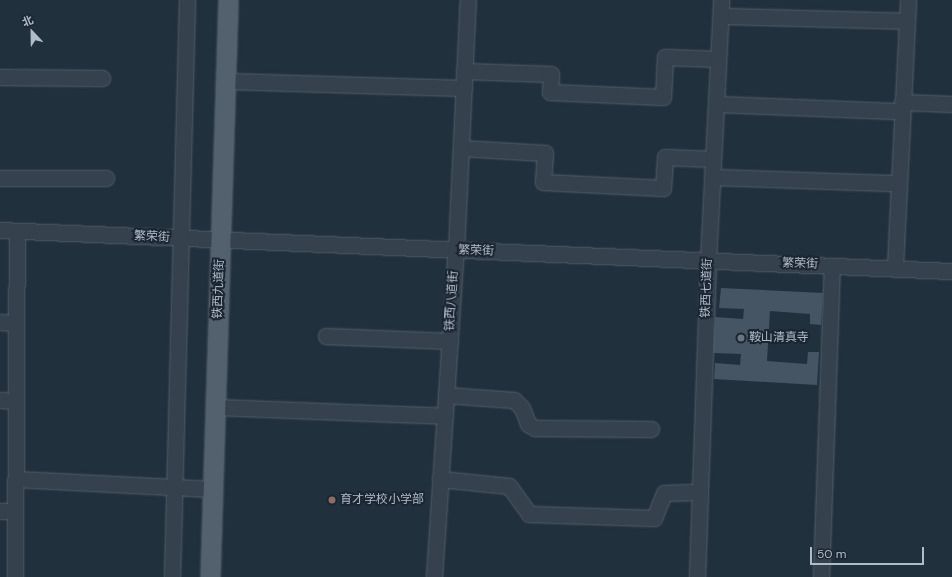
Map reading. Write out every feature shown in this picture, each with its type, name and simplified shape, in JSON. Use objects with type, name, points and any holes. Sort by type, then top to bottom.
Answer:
[{"type":"main road","name":"铁西九道街","points":[[210,577],[228,0]]},
{"type":"street","points":[[172,577],[176,487],[180,239],[187,0]]},
{"type":"street","name":"铁西八道街","points":[[434,577],[456,250],[468,0]]},
{"type":"street","name":"铁西七道街","points":[[697,577],[708,261],[721,0]]},
{"type":"street","points":[[895,268],[908,0]]},
{"type":"street","points":[[720,16],[906,21]]},
{"type":"street","points":[[464,71],[551,74],[550,92],[663,97],[665,57],[718,59]]},
{"type":"street","points":[[0,78],[102,78]]},
{"type":"street","points":[[226,81],[464,88]]},
{"type":"street","points":[[716,104],[902,106],[952,104]]},
{"type":"street","points":[[461,148],[545,153],[543,182],[663,188],[665,157],[714,159]]},
{"type":"street","points":[[713,177],[898,183]]},
{"type":"street","points":[[0,178],[106,178]]},
{"type":"street","name":"繁荣街","points":[[0,230],[220,241],[952,271]]},
{"type":"street","points":[[15,577],[17,231]]},
{"type":"street","points":[[821,577],[832,266]]},
{"type":"street","points":[[0,322],[16,323]]},
{"type":"street","points":[[326,336],[450,341]]},
{"type":"street","points":[[446,395],[514,400],[522,408],[528,424],[535,428],[651,429]]},
{"type":"street","points":[[0,400],[16,401]]},
{"type":"street","points":[[215,407],[445,416]]},
{"type":"street","points":[[16,479],[212,489]]},
{"type":"street","points":[[440,479],[509,486],[529,514],[654,518],[664,493],[700,492]]},
{"type":"street","points":[[0,511],[16,512]]},
{"type":"building","name":"鞍山清真寺","points":[[721,288],[823,293],[821,325],[810,324],[810,314],[770,311],[767,361],[807,364],[808,352],[819,352],[817,385],[714,379],[715,363],[740,365],[741,354],[713,353],[715,317],[743,319],[744,309],[719,308]]},
{"type":"place","name":"鞍山清真寺","points":[[741,338]]},
{"type":"place","name":"育才学校小学部","points":[[332,500]]}]
